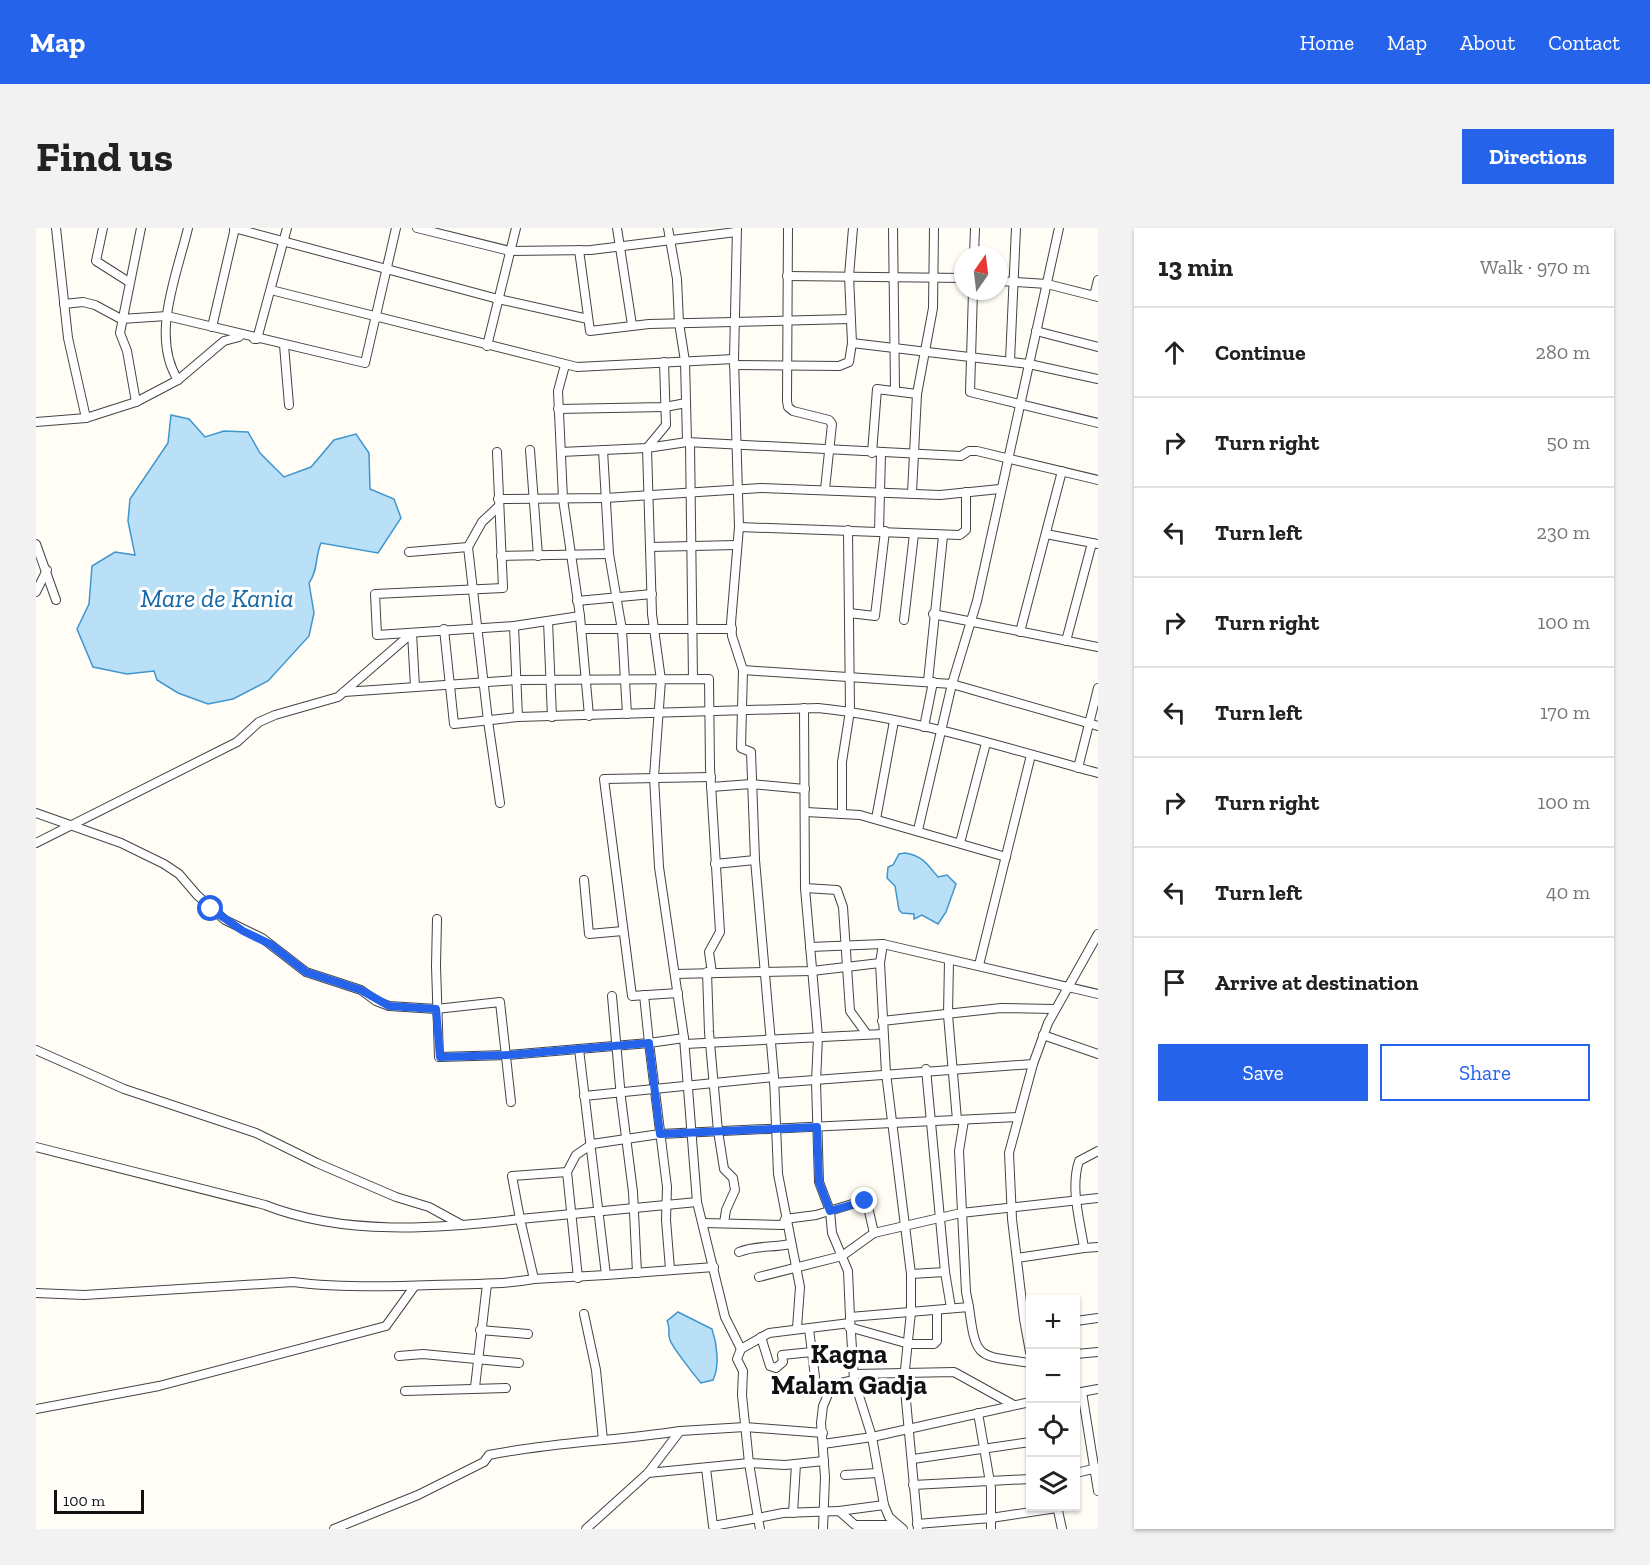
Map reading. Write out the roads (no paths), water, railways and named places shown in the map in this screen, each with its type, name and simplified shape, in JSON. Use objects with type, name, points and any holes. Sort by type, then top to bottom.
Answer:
[{"type":"street","points":[[56,228],[68,338],[86,418]]},
{"type":"street","points":[[103,228],[96,261],[129,282]]},
{"type":"street","points":[[136,402],[127,351],[120,333],[141,228]]},
{"type":"street","points":[[178,380],[168,362],[167,316],[188,228]]},
{"type":"street","points":[[212,327],[235,228],[498,299],[588,319]]},
{"type":"street","points":[[257,339],[287,228]]},
{"type":"street","points":[[64,304],[83,302],[95,305],[121,319],[167,316],[365,363],[396,228]]},
{"type":"street","points":[[417,228],[510,251],[579,250],[671,239],[712,231],[737,230],[734,362],[739,527],[732,629],[743,670],[741,748],[751,752],[755,860],[774,1080],[774,1128],[785,1219],[797,1266],[801,1298],[797,1328]]},
{"type":"street","points":[[487,346],[516,228]]},
{"type":"street","points":[[617,228],[632,325]]},
{"type":"street","points":[[669,228],[677,279],[679,323],[685,361],[691,493],[690,630],[693,679]]},
{"type":"street","points":[[789,228],[788,407],[801,413],[830,420],[832,424],[827,450],[825,489]]},
{"type":"street","points":[[271,290],[577,368],[685,361],[846,364],[850,361],[852,343],[849,276],[852,228]]},
{"type":"street","points":[[893,228],[895,389]]},
{"type":"street","points":[[912,493],[917,394],[933,308],[934,228]]},
{"type":"street","points":[[974,246],[975,228]]},
{"type":"street","points":[[1010,362],[1016,228]]},
{"type":"street","points":[[918,830],[952,684],[976,601],[1059,228]]},
{"type":"street","points":[[579,250],[590,330],[632,325],[734,320],[850,318]]},
{"type":"street","points":[[788,276],[954,277]]},
{"type":"street","points":[[1008,282],[1047,284],[1096,296],[1098,280]]},
{"type":"street","points":[[973,300],[970,392],[1098,423]]},
{"type":"street","points":[[1036,331],[1098,347]]},
{"type":"street","points":[[36,422],[86,418],[136,402],[178,380],[228,339],[257,339]]},
{"type":"street","points":[[852,343],[895,350],[924,351],[1029,364],[1098,379]]},
{"type":"street","points":[[284,345],[289,405]]},
{"type":"street","points":[[663,362],[666,425],[647,448],[652,594],[661,680],[654,777],[659,867],[685,1041],[697,1202],[725,1317],[741,1348]]},
{"type":"street","points":[[565,365],[558,392],[563,499],[569,554],[580,616],[589,716]]},
{"type":"street","points":[[872,453],[877,389],[895,389],[917,394]]},
{"type":"street","points":[[558,409],[665,407],[686,403]]},
{"type":"street","points":[[561,452],[647,448],[688,442],[881,454],[961,456],[969,451],[977,451],[1098,480]]},
{"type":"street","points":[[530,450],[532,500],[538,555]]},
{"type":"street","points":[[603,450],[609,554],[622,630],[627,714]]},
{"type":"street","points":[[497,452],[503,588],[375,594],[377,635],[514,626],[580,616]]},
{"type":"street","points":[[849,612],[875,616],[882,531],[881,454]]},
{"type":"street","points":[[1020,632],[1062,471]]},
{"type":"street","points":[[501,803],[488,721],[468,547],[482,522],[498,502],[648,496],[761,488],[912,493],[1000,489]]},
{"type":"street","points":[[739,527],[960,535],[966,530],[966,492]]},
{"type":"street","points":[[842,814],[842,762],[850,711],[848,530]]},
{"type":"street","points":[[904,620],[914,534]]},
{"type":"street","points":[[1046,534],[1095,544],[1066,641]]},
{"type":"street","points":[[924,727],[931,681],[933,614],[943,536]]},
{"type":"street","points":[[36,544],[56,600]]},
{"type":"street","points":[[650,547],[736,545]]},
{"type":"street","points":[[409,552],[468,547]]},
{"type":"street","points":[[501,556],[609,554]]},
{"type":"street","points":[[36,592],[47,570]]},
{"type":"street","points":[[578,601],[652,594]]},
{"type":"street","points":[[933,614],[1098,647]]},
{"type":"street","points":[[548,621],[552,717]]},
{"type":"street","points":[[514,626],[518,717]]},
{"type":"street","points":[[444,629],[454,724],[518,717],[589,716],[741,708],[850,711],[924,727],[1098,773]]},
{"type":"street","points":[[581,629],[732,629]]},
{"type":"street","points":[[412,633],[416,687]]},
{"type":"street","points":[[36,843],[237,742],[267,718],[338,697],[412,633]]},
{"type":"street","points":[[743,670],[952,684],[1098,726]]},
{"type":"street","points":[[344,692],[517,680],[709,679],[711,787],[720,932],[709,952],[710,1043],[724,1169],[733,1178],[735,1190],[726,1210],[724,1223]]},
{"type":"street","points":[[1078,768],[1098,688]]},
{"type":"street","points":[[804,708],[805,888],[818,1037],[816,1082],[819,1182],[830,1211],[832,1233],[848,1271],[854,1377],[872,1437],[884,1505],[900,1527]]},
{"type":"street","points":[[876,819],[894,721]]},
{"type":"street","points":[[960,843],[986,743]]},
{"type":"street","points":[[979,965],[1031,755]]},
{"type":"street","points":[[678,993],[632,996],[604,779],[711,777]]},
{"type":"street","points":[[711,787],[751,784],[805,789]]},
{"type":"street","points":[[806,812],[876,819],[1006,857]]},
{"type":"street","points":[[36,813],[121,843],[179,874],[197,895],[225,920],[262,938],[306,972],[361,990],[389,1006],[436,1009],[500,1002],[511,1102]]},
{"type":"street","points":[[715,864],[755,860]]},
{"type":"street","points":[[584,880],[589,934],[623,931]]},
{"type":"street","points":[[805,888],[837,890],[843,907],[850,1011],[866,1034]]},
{"type":"street","points":[[437,919],[436,1009],[440,1057],[507,1055],[685,1041],[710,1043],[771,1038],[883,1034]]},
{"type":"street","points":[[1026,1313],[1017,1258],[1008,1167],[1018,1118],[1043,1035],[1067,985],[1098,934]]},
{"type":"street","points":[[810,947],[883,944],[1098,994]]},
{"type":"street","points":[[883,944],[880,963],[882,1021],[890,1124],[911,1275],[911,1312],[905,1374],[917,1527],[1038,1511]]},
{"type":"street","points":[[949,960],[948,1016],[951,1068],[960,1120],[962,1213],[974,1342],[981,1353],[988,1357],[1026,1362]]},
{"type":"street","points":[[675,974],[812,971],[880,963]]},
{"type":"street","points":[[644,995],[667,1187],[670,1269]]},
{"type":"street","points":[[612,996],[634,1210],[637,1273]]},
{"type":"street","points":[[882,1021],[948,1016],[1001,1008],[1054,1009]]},
{"type":"street","points":[[1043,1035],[1098,1054]]},
{"type":"street","points":[[579,1049],[606,1275]]},
{"type":"street","points":[[36,1050],[124,1089],[256,1132],[317,1163],[396,1197],[429,1207],[463,1226]]},
{"type":"street","points":[[584,1096],[715,1082],[774,1080],[816,1082],[886,1073],[1033,1064]]},
{"type":"street","points":[[927,1070],[945,1272],[951,1308]]},
{"type":"street","points":[[578,1278],[567,1172],[576,1155],[592,1144],[660,1134],[1018,1118]]},
{"type":"street","points":[[36,1147],[266,1205],[292,1215],[374,1226],[463,1226],[697,1202]]},
{"type":"street","points":[[1084,1248],[1077,1202],[1076,1169],[1078,1161],[1098,1151]]},
{"type":"street","points":[[534,1278],[512,1176],[567,1172]]},
{"type":"street","points":[[759,1277],[797,1266],[806,1267],[842,1256],[874,1233],[962,1213],[1098,1198]]},
{"type":"street","points":[[785,1219],[866,1202],[874,1233]]},
{"type":"street","points":[[703,1223],[779,1226],[783,1225],[785,1219]]},
{"type":"street","points":[[739,1252],[754,1247],[790,1244]]},
{"type":"street","points":[[1017,1258],[1098,1247]]},
{"type":"street","points":[[36,1293],[84,1295],[293,1282],[321,1286],[414,1287],[487,1284],[534,1278],[578,1278],[714,1267]]},
{"type":"street","points":[[911,1275],[945,1272]]},
{"type":"street","points":[[475,1387],[487,1284]]},
{"type":"street","points":[[36,1409],[159,1386],[386,1326],[414,1287]]},
{"type":"street","points":[[760,1529],[741,1395],[743,1371],[737,1359],[741,1348],[769,1333],[797,1328],[809,1329],[911,1312],[969,1307]]},
{"type":"street","points":[[850,1322],[887,1339],[909,1344],[936,1343],[937,1311]]},
{"type":"street","points":[[584,1314],[596,1370],[603,1440]]},
{"type":"street","points":[[1080,1320],[1098,1318]]},
{"type":"street","points":[[809,1329],[815,1377]]},
{"type":"street","points":[[480,1330],[528,1334]]},
{"type":"street","points":[[761,1337],[770,1366],[776,1368],[783,1362],[782,1355],[812,1352]]},
{"type":"street","points":[[1080,1354],[1098,1352]]},
{"type":"street","points":[[399,1356],[423,1354],[477,1361],[519,1363]]},
{"type":"street","points":[[823,1529],[823,1406],[832,1385],[854,1377],[958,1373],[1012,1404]]},
{"type":"street","points":[[405,1391],[475,1387],[506,1388]]},
{"type":"street","points":[[1080,1392],[1098,1389]]},
{"type":"street","points":[[1080,1396],[1096,1468],[1098,1491]]},
{"type":"street","points":[[823,1444],[872,1437],[1026,1402]]},
{"type":"street","points":[[978,1413],[991,1483],[991,1529]]},
{"type":"street","points":[[334,1529],[418,1495],[484,1462],[489,1455],[541,1445],[574,1445],[680,1431],[745,1427],[823,1433]]},
{"type":"street","points":[[586,1529],[648,1473],[680,1431]]},
{"type":"street","points":[[913,1459],[1026,1443]]},
{"type":"street","points":[[648,1473],[749,1463],[796,1464],[824,1461]]},
{"type":"street","points":[[793,1513],[796,1464]]},
{"type":"street","points":[[706,1468],[713,1528],[793,1513],[839,1511],[884,1505]]},
{"type":"street","points":[[1080,1472],[1096,1468]]},
{"type":"street","points":[[845,1475],[878,1473]]},
{"type":"street","points":[[913,1485],[991,1483],[1026,1479]]},
{"type":"street","points":[[839,1511],[855,1525],[900,1527]]},
{"type":"street","points":[[1058,1511],[1062,1529]]},
{"type":"water","name":"Mare de Kania","points":[[171,415],[189,419],[205,437],[224,431],[248,432],[260,453],[284,477],[311,467],[334,440],[356,434],[369,453],[370,489],[394,499],[401,518],[378,553],[321,543],[314,574],[309,583],[314,613],[309,636],[268,681],[233,699],[208,704],[178,693],[157,680],[154,671],[127,674],[93,667],[77,629],[89,604],[92,566],[115,552],[135,555],[128,521],[130,499],[168,443]]},
{"type":"water","points":[[905,853],[920,858],[938,877],[947,875],[956,884],[946,912],[938,924],[922,915],[914,919],[914,914],[902,913],[899,910],[895,886],[887,878],[888,867],[893,865],[899,854]]},
{"type":"water","points":[[678,1312],[712,1329],[717,1355],[713,1380],[701,1383],[672,1344],[667,1321]]},
{"type":"district","name":"Kagna Malam Gadja","points":[[849,1370]]}]
